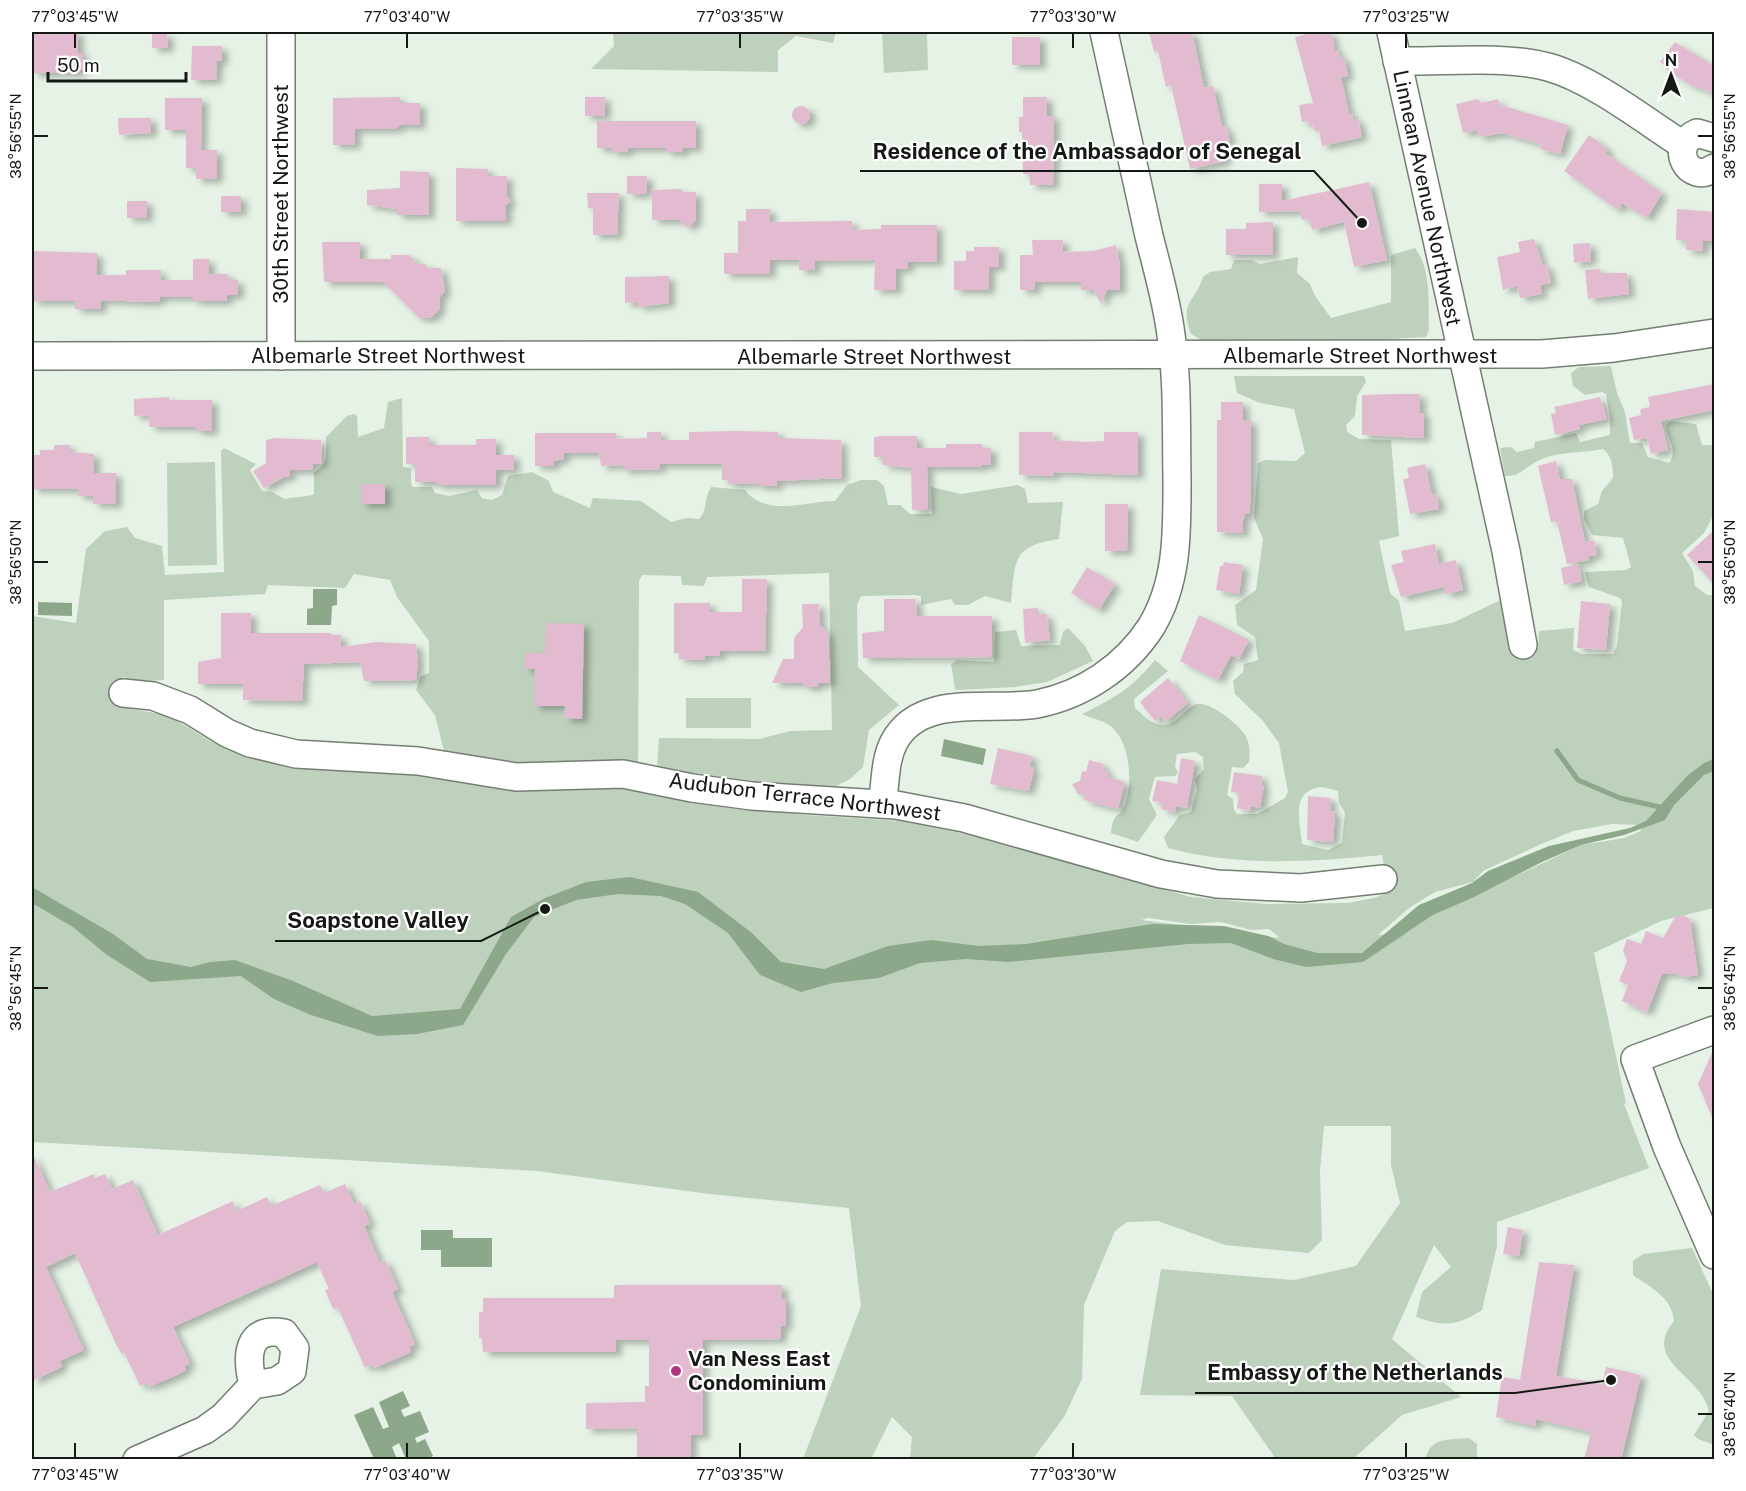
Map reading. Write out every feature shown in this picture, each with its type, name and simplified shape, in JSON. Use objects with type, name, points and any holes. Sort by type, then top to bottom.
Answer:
[{"type":"street","name":"30th Street Northwest","points":[[281,32],[281,356]]},
{"type":"street","points":[[882,804],[888,756],[897,737],[913,721],[938,711],[968,706],[1028,705],[1076,692],[1110,672],[1134,649],[1150,628],[1167,591],[1176,551],[1174,357],[1171,333],[1104,32]]},
{"type":"street","name":"Linnean Avenue Northwest","points":[[1391,32],[1506,551],[1523,645]]},
{"type":"street","points":[[1397,61],[1512,62],[1546,67],[1586,84],[1683,145]]},
{"type":"street","points":[[1714,138],[1697,133],[1683,145],[1682,159],[1690,170],[1703,173],[1714,168]]},
{"type":"street","name":"Albemarle Street Northwest","points":[[32,356],[1461,355],[1578,351],[1714,333]]},
{"type":"street","name":"Audubon Terrace Northwest","points":[[123,693],[153,696],[190,710],[226,733],[250,743],[296,754],[418,761],[516,777],[623,774],[692,788],[752,795],[882,804],[964,818],[1161,874],[1217,885],[1301,888],[1383,879]]},
{"type":"street","points":[[1714,1030],[1635,1059],[1667,1147],[1714,1255]]},
{"type":"street","points":[[137,1460],[205,1430],[223,1418],[253,1385]]},
{"type":"shaded area","points":[[613,32],[836,32],[833,43],[796,36],[778,50],[778,72],[591,69],[614,46]]},
{"type":"shaded area","points":[[882,32],[927,32],[928,70],[884,73]]},
{"type":"shaded area","points":[[1415,248],[1427,277],[1429,330],[1426,337],[1358,341],[1201,340],[1191,334],[1187,308],[1203,277],[1210,272],[1231,269],[1234,260],[1252,260],[1260,264],[1298,257],[1297,273],[1310,284],[1315,296],[1331,318],[1391,302],[1391,255]]},
{"type":"shaded area","points":[[1611,366],[1617,393],[1625,412],[1630,443],[1642,443],[1648,457],[1669,463],[1673,453],[1666,425],[1670,421],[1696,424],[1702,445],[1714,445],[1714,514],[1704,533],[1682,553],[1693,571],[1695,586],[1707,595],[1714,595],[1714,908],[1661,921],[1594,953],[1626,1103],[1624,1104],[1649,1168],[1497,1222],[1497,1246],[1482,1310],[1458,1322],[1443,1323],[1416,1317],[1422,1292],[1451,1267],[1434,1245],[1392,1339],[1461,1397],[1402,1415],[1353,1459],[1276,1459],[1232,1396],[1140,1395],[1161,1269],[1294,1280],[1356,1266],[1400,1203],[1391,1165],[1391,1126],[1324,1126],[1320,1171],[1322,1240],[1309,1253],[1225,1245],[1158,1221],[1127,1222],[1115,1231],[1084,1305],[1082,1379],[1064,1417],[1032,1460],[910,1459],[912,1437],[892,1417],[871,1459],[803,1459],[861,1306],[849,1208],[710,1194],[537,1171],[32,1142],[32,616],[76,623],[86,549],[105,531],[127,527],[135,538],[162,546],[165,575],[224,572],[221,451],[224,448],[256,464],[250,470],[262,491],[272,492],[285,499],[311,495],[314,494],[314,472],[322,466],[326,458],[326,437],[347,416],[354,414],[357,416],[358,437],[384,428],[388,402],[402,398],[403,467],[411,468],[411,484],[413,487],[432,487],[435,493],[449,496],[477,490],[482,498],[492,500],[502,495],[508,476],[532,472],[549,481],[553,492],[590,508],[593,498],[641,501],[671,522],[686,518],[699,519],[704,512],[711,487],[745,490],[754,499],[764,504],[787,506],[835,501],[847,485],[861,480],[877,480],[884,486],[888,505],[900,505],[910,514],[932,514],[931,487],[961,494],[1018,485],[1025,489],[1028,503],[1063,502],[1059,539],[1032,546],[1019,558],[1011,603],[985,596],[968,605],[955,605],[951,599],[921,605],[921,596],[915,595],[861,596],[857,605],[858,667],[899,705],[869,730],[863,767],[850,779],[836,786],[754,784],[657,769],[659,738],[759,739],[790,731],[832,730],[829,573],[707,577],[704,586],[682,585],[681,576],[642,575],[639,581],[638,764],[526,768],[445,755],[435,715],[416,690],[421,676],[429,673],[429,641],[397,597],[390,580],[354,574],[345,588],[268,585],[265,594],[164,600],[164,680],[142,681],[122,677],[117,704],[125,708],[167,715],[214,743],[238,753],[335,770],[621,784],[712,804],[804,815],[903,821],[993,840],[1191,897],[1267,904],[1348,903],[1374,898],[1394,890],[1378,870],[1384,866],[1382,855],[1328,860],[1275,861],[1221,858],[1168,848],[1164,837],[1180,815],[1191,812],[1197,790],[1195,779],[1204,769],[1203,757],[1195,752],[1177,754],[1175,766],[1178,773],[1175,776],[1155,777],[1149,799],[1157,815],[1138,842],[1111,833],[1113,821],[1125,805],[1129,786],[1126,754],[1119,735],[1113,728],[1082,714],[1122,692],[1155,660],[1168,671],[1134,699],[1135,708],[1144,716],[1163,725],[1176,720],[1194,705],[1207,705],[1236,725],[1245,735],[1248,741],[1249,762],[1243,768],[1232,767],[1227,795],[1233,799],[1234,810],[1237,814],[1257,814],[1285,798],[1288,792],[1279,743],[1263,721],[1235,694],[1233,681],[1243,672],[1244,664],[1258,660],[1255,637],[1237,625],[1235,605],[1256,590],[1263,539],[1254,518],[1258,463],[1265,460],[1296,461],[1305,453],[1294,409],[1260,403],[1237,393],[1234,376],[1364,376],[1366,382],[1357,396],[1355,416],[1346,425],[1347,432],[1359,439],[1391,440],[1399,536],[1379,541],[1390,593],[1399,601],[1405,631],[1452,623],[1501,600],[1513,652],[1538,648],[1539,631],[1574,628],[1573,650],[1582,654],[1613,654],[1617,646],[1622,602],[1620,598],[1589,587],[1585,572],[1626,570],[1631,567],[1623,538],[1592,535],[1584,519],[1584,511],[1598,504],[1602,491],[1613,478],[1610,458],[1603,449],[1559,454],[1542,459],[1518,474],[1505,476],[1500,448],[1511,447],[1517,452],[1534,448],[1535,442],[1576,433],[1580,442],[1610,435],[1606,394],[1602,392],[1585,395],[1573,386],[1571,373],[1579,367]],"holes":[[[1322,787],[1338,791],[1339,802],[1345,813],[1342,843],[1328,850],[1302,844],[1299,816],[1301,800],[1305,794],[1312,789]],[[1612,824],[1640,825],[1641,831],[1624,838],[1581,845],[1433,915],[1408,932],[1378,935],[1409,908],[1435,892],[1473,882],[1483,871],[1573,831]],[[1149,918],[1190,924],[1221,922],[1251,930],[1269,929],[1280,938],[1141,920]]]},
{"type":"shaded area","points":[[215,462],[217,565],[168,566],[167,463]]},
{"type":"shaded area","points":[[313,589],[337,589],[337,605],[332,606],[331,625],[307,625],[307,609],[313,608]]},
{"type":"shaded area","points":[[38,602],[72,603],[72,616],[38,615]]},
{"type":"shaded area","points":[[1068,628],[1085,646],[1093,661],[1047,682],[1015,687],[956,690],[951,664],[958,660],[994,662],[995,632],[1016,630],[1021,646],[1060,645],[1063,632]]},
{"type":"shaded area","points":[[686,698],[751,698],[751,728],[686,728]]},
{"type":"shaded area","points":[[944,739],[986,749],[983,765],[941,756]]},
{"type":"shaded area","points":[[1714,759],[1714,771],[1704,775],[1674,805],[1665,820],[1624,835],[1581,845],[1542,862],[1433,915],[1363,962],[1306,967],[1273,959],[1231,943],[1188,944],[1008,962],[966,959],[920,963],[879,978],[833,983],[801,992],[760,975],[728,933],[685,904],[661,896],[618,894],[576,900],[534,917],[506,954],[463,1025],[417,1034],[378,1036],[311,1015],[274,999],[241,976],[150,982],[107,955],[73,927],[32,903],[32,887],[113,934],[147,959],[191,967],[210,962],[235,960],[293,981],[372,1016],[460,1009],[511,917],[545,898],[586,882],[630,877],[698,892],[752,933],[781,962],[824,969],[888,946],[931,940],[979,946],[1026,944],[1152,924],[1224,926],[1268,936],[1284,944],[1317,953],[1362,953],[1419,905],[1472,883],[1488,871],[1549,846],[1630,828],[1646,821],[1687,776],[1704,763]]},
{"type":"shaded area","points":[[421,1230],[453,1230],[453,1238],[492,1238],[492,1267],[441,1267],[441,1250],[421,1250]]},
{"type":"shaded area","points":[[1692,1248],[1714,1296],[1714,1445],[1694,1435],[1709,1411],[1704,1398],[1668,1357],[1664,1347],[1666,1335],[1674,1321],[1669,1306],[1660,1294],[1633,1275],[1633,1261],[1643,1254]]},
{"type":"shaded area","points":[[403,1391],[410,1406],[401,1410],[404,1417],[420,1411],[429,1432],[415,1438],[417,1443],[425,1439],[433,1456],[426,1459],[406,1459],[399,1443],[392,1447],[397,1459],[374,1459],[354,1415],[373,1407],[383,1429],[389,1427],[379,1402]]},
{"type":"shaded area","points":[[1469,1438],[1477,1444],[1477,1459],[1426,1459],[1431,1447],[1436,1443]]},
{"type":"building","points":[[32,32],[78,32],[78,53],[83,53],[83,70],[78,70],[78,73],[32,73]]},
{"type":"building","points":[[1149,32],[1192,32],[1204,88],[1213,86],[1222,127],[1226,126],[1230,141],[1222,143],[1226,161],[1190,169],[1171,85],[1166,87],[1158,51],[1154,52]]},
{"type":"building","points":[[1303,32],[1331,32],[1335,50],[1338,50],[1340,58],[1344,57],[1348,76],[1341,77],[1349,113],[1352,113],[1353,120],[1358,119],[1362,137],[1322,146],[1319,130],[1315,131],[1313,125],[1309,126],[1308,121],[1302,122],[1299,105],[1313,103],[1295,37],[1304,35]]},
{"type":"building","points":[[167,33],[168,48],[152,48],[152,34]]},
{"type":"building","points":[[1012,37],[1040,37],[1040,65],[1012,65]]},
{"type":"building","points":[[1675,42],[1714,66],[1714,93],[1691,85],[1666,69],[1667,67],[1660,62]]},
{"type":"building","points":[[192,46],[222,46],[222,61],[217,61],[216,80],[191,80]]},
{"type":"building","points":[[400,97],[400,103],[420,103],[420,125],[401,125],[394,129],[355,129],[355,145],[333,145],[333,98]]},
{"type":"building","points":[[585,97],[605,97],[605,116],[585,116]]},
{"type":"building","points":[[1023,97],[1047,97],[1047,116],[1054,116],[1053,185],[1030,185],[1030,174],[1023,174],[1022,132],[1019,132],[1019,117],[1023,117]]},
{"type":"building","points":[[165,98],[202,98],[201,150],[217,150],[217,179],[196,179],[196,168],[186,168],[186,130],[165,130]]},
{"type":"building","points":[[1478,99],[1481,103],[1498,99],[1500,105],[1568,125],[1560,154],[1540,149],[1541,144],[1502,133],[1479,137],[1477,130],[1463,133],[1456,104]]},
{"type":"building","points":[[801,106],[807,109],[810,115],[807,121],[801,124],[795,121],[792,115],[795,109]]},
{"type":"building","points":[[118,118],[151,118],[151,133],[119,135]]},
{"type":"building","points":[[597,121],[696,121],[696,148],[683,148],[683,152],[666,152],[666,148],[628,148],[628,152],[612,152],[612,148],[597,148]]},
{"type":"building","points":[[1589,135],[1608,149],[1605,153],[1662,193],[1647,218],[1622,203],[1618,210],[1564,171]]},
{"type":"building","points":[[456,168],[488,169],[488,176],[507,176],[507,196],[511,201],[506,205],[506,221],[456,221]]},
{"type":"building","points":[[400,171],[429,172],[429,215],[397,215],[397,209],[367,205],[367,190],[400,188]]},
{"type":"building","points":[[627,176],[647,176],[647,194],[627,194]]},
{"type":"building","points":[[1369,182],[1387,260],[1354,267],[1344,222],[1312,230],[1309,219],[1302,220],[1300,211],[1259,212],[1259,184],[1282,184],[1282,201]]},
{"type":"building","points":[[682,189],[682,192],[696,192],[696,220],[688,228],[680,220],[652,220],[652,190]]},
{"type":"building","points":[[587,193],[619,193],[617,235],[593,235],[593,208],[588,208]]},
{"type":"building","points":[[221,196],[241,196],[241,212],[221,212]]},
{"type":"building","points":[[127,201],[147,201],[147,218],[127,218]]},
{"type":"building","points":[[746,209],[770,209],[770,222],[852,221],[853,230],[881,229],[881,225],[937,225],[937,262],[908,262],[908,269],[896,269],[896,290],[874,290],[875,260],[814,261],[815,270],[799,270],[799,260],[770,260],[770,274],[724,274],[724,253],[738,253],[738,221],[746,221]]},
{"type":"building","points":[[1677,209],[1714,212],[1714,241],[1703,241],[1703,251],[1686,250],[1687,241],[1676,240]]},
{"type":"building","points":[[1273,222],[1273,255],[1226,255],[1226,229],[1246,229],[1246,223]]},
{"type":"building","points":[[1534,239],[1543,266],[1547,265],[1551,283],[1540,285],[1542,294],[1520,298],[1517,286],[1503,290],[1497,257],[1520,252],[1518,242]]},
{"type":"building","points":[[1032,240],[1063,240],[1063,252],[1093,251],[1116,245],[1120,265],[1120,290],[1107,290],[1101,304],[1094,290],[1081,290],[1081,282],[1035,282],[1035,290],[1020,290],[1020,255],[1033,255]]},
{"type":"building","points":[[322,242],[360,242],[360,259],[391,259],[391,255],[409,255],[418,264],[426,264],[426,268],[441,268],[445,291],[440,297],[439,310],[431,318],[419,318],[383,282],[324,282]]},
{"type":"building","points":[[1590,243],[1591,261],[1574,263],[1573,244]]},
{"type":"building","points":[[974,247],[999,247],[999,267],[989,267],[989,290],[954,290],[954,261],[966,261],[966,251],[974,251]]},
{"type":"building","points":[[34,251],[97,253],[97,275],[126,275],[126,270],[161,270],[160,280],[193,280],[193,259],[209,259],[209,274],[228,274],[228,280],[238,280],[238,295],[227,295],[227,301],[193,301],[193,297],[160,297],[159,301],[148,302],[101,300],[101,309],[75,309],[75,301],[32,301]]},
{"type":"building","points":[[1600,269],[1601,273],[1627,273],[1629,294],[1588,299],[1585,270]]},
{"type":"building","points":[[669,276],[669,303],[638,307],[638,302],[625,303],[625,277]]},
{"type":"building","points":[[1714,384],[1714,410],[1661,421],[1668,450],[1651,454],[1647,438],[1634,440],[1629,418],[1641,415],[1640,409],[1650,407],[1648,397]]},
{"type":"building","points":[[1420,394],[1420,413],[1424,413],[1424,438],[1362,435],[1362,395]]},
{"type":"building","points":[[169,397],[169,400],[212,400],[212,431],[196,431],[196,427],[149,427],[149,415],[134,416],[134,399]]},
{"type":"building","points":[[1600,397],[1607,419],[1579,425],[1580,429],[1555,435],[1551,414],[1556,413],[1554,407]]},
{"type":"building","points":[[1221,402],[1243,402],[1243,420],[1251,420],[1251,497],[1249,514],[1245,514],[1243,521],[1243,533],[1217,532],[1217,420],[1221,420]]},
{"type":"building","points":[[647,432],[661,432],[661,440],[689,440],[689,432],[778,432],[778,438],[841,440],[842,478],[777,481],[777,486],[759,486],[759,483],[729,484],[729,480],[722,480],[722,464],[660,464],[660,469],[623,470],[623,465],[601,466],[599,453],[564,453],[564,459],[554,461],[554,466],[535,466],[535,433],[616,433],[616,439],[647,438]]},
{"type":"building","points":[[1019,432],[1052,432],[1054,440],[1086,442],[1104,441],[1104,432],[1138,432],[1138,475],[1054,472],[1054,476],[1019,475]]},
{"type":"building","points":[[917,436],[917,448],[946,448],[946,444],[982,444],[982,448],[991,448],[991,465],[927,467],[928,510],[912,510],[911,468],[883,465],[883,457],[874,457],[874,437]]},
{"type":"building","points":[[406,437],[429,437],[429,445],[476,445],[476,439],[496,439],[496,455],[514,455],[514,470],[496,470],[496,485],[437,485],[437,482],[415,482],[415,464],[406,464]]},
{"type":"building","points":[[275,438],[321,440],[322,464],[313,464],[313,470],[290,470],[290,477],[284,477],[264,488],[253,471],[266,463],[266,440]]},
{"type":"building","points":[[54,445],[70,445],[70,452],[94,454],[94,473],[116,473],[116,504],[93,504],[93,496],[78,496],[78,489],[32,489],[32,455],[40,455],[40,450],[54,450]]},
{"type":"building","points":[[1556,461],[1560,479],[1572,479],[1585,542],[1594,540],[1597,555],[1588,556],[1589,560],[1567,564],[1557,521],[1551,522],[1538,466]]},
{"type":"building","points":[[1425,464],[1432,495],[1437,494],[1439,509],[1410,514],[1403,479],[1409,478],[1407,468]]},
{"type":"building","points":[[361,484],[385,484],[385,504],[361,504]]},
{"type":"building","points":[[1105,504],[1128,504],[1127,551],[1105,551]]},
{"type":"building","points":[[1714,530],[1714,584],[1687,555]]},
{"type":"building","points":[[1435,544],[1439,564],[1456,560],[1463,590],[1446,594],[1444,587],[1401,597],[1391,565],[1404,562],[1401,551]]},
{"type":"building","points":[[1224,562],[1243,565],[1239,594],[1216,590],[1220,566],[1223,566]]},
{"type":"building","points":[[1578,564],[1582,581],[1564,585],[1561,568]]},
{"type":"building","points":[[1087,567],[1115,584],[1099,610],[1071,593]]},
{"type":"building","points":[[742,579],[767,579],[765,651],[720,651],[720,656],[705,656],[705,659],[700,660],[679,659],[679,653],[674,653],[674,603],[710,603],[710,612],[742,612]]},
{"type":"building","points":[[884,599],[916,599],[917,616],[992,616],[992,657],[863,658],[862,633],[884,631]]},
{"type":"building","points":[[1581,601],[1610,604],[1606,650],[1577,648]]},
{"type":"building","points":[[802,604],[819,604],[820,625],[828,634],[830,683],[805,687],[803,683],[772,683],[783,659],[794,659],[794,638],[803,627]]},
{"type":"building","points":[[1038,608],[1038,615],[1047,614],[1050,640],[1025,643],[1023,609]]},
{"type":"building","points":[[221,613],[251,613],[251,633],[331,633],[331,635],[341,635],[341,647],[376,642],[416,644],[418,662],[416,680],[364,681],[360,662],[304,664],[302,701],[243,700],[243,684],[198,684],[198,662],[221,658]]},
{"type":"building","points":[[1199,615],[1249,640],[1239,659],[1231,655],[1218,680],[1180,661]]},
{"type":"building","points":[[546,623],[584,624],[582,719],[564,718],[565,706],[534,706],[535,669],[525,669],[525,653],[545,653]]},
{"type":"building","points":[[1168,678],[1188,703],[1165,722],[1161,716],[1155,721],[1140,702]]},
{"type":"building","points":[[998,748],[1032,756],[1030,767],[1034,768],[1029,791],[990,784]]},
{"type":"building","points":[[1181,758],[1195,761],[1187,808],[1176,806],[1175,812],[1161,809],[1162,803],[1152,801],[1157,780],[1177,784]]},
{"type":"building","points":[[1089,760],[1104,764],[1102,769],[1108,771],[1107,777],[1125,782],[1118,809],[1084,800],[1086,795],[1078,794],[1072,784],[1080,781],[1082,771],[1086,772]]},
{"type":"building","points":[[1234,772],[1262,776],[1261,785],[1264,785],[1260,808],[1251,806],[1250,811],[1237,808],[1239,793],[1231,792]]},
{"type":"building","points":[[1308,796],[1331,798],[1330,811],[1335,812],[1333,842],[1307,840]]},
{"type":"building","points":[[1685,916],[1690,919],[1698,975],[1684,977],[1674,973],[1662,974],[1647,1012],[1622,1001],[1628,985],[1619,981],[1627,961],[1623,950],[1627,939],[1641,944],[1646,931],[1663,938],[1675,917]]},
{"type":"building","points":[[1714,1048],[1714,1122],[1698,1084]]},
{"type":"building","points":[[32,1152],[50,1192],[94,1174],[95,1178],[105,1174],[112,1189],[133,1180],[158,1235],[233,1201],[236,1211],[267,1197],[271,1206],[320,1185],[324,1193],[345,1184],[354,1204],[360,1201],[370,1224],[364,1226],[380,1263],[385,1260],[398,1289],[392,1292],[415,1344],[409,1347],[411,1352],[374,1368],[372,1364],[365,1368],[338,1308],[333,1309],[325,1290],[329,1289],[317,1262],[173,1327],[190,1364],[184,1366],[186,1370],[175,1376],[148,1387],[147,1383],[140,1386],[124,1352],[122,1354],[116,1344],[75,1253],[46,1267],[84,1350],[60,1361],[62,1367],[32,1381]]},
{"type":"building","points":[[1508,1227],[1523,1230],[1519,1256],[1503,1254]]},
{"type":"building","points":[[1539,1262],[1574,1265],[1556,1376],[1602,1384],[1606,1367],[1641,1375],[1621,1460],[1584,1460],[1591,1432],[1536,1419],[1535,1426],[1496,1417],[1502,1377],[1520,1380]]},
{"type":"building","name":"Van Ness East Condominium","points":[[614,1285],[782,1285],[782,1299],[786,1299],[786,1326],[781,1326],[781,1339],[703,1340],[703,1435],[691,1435],[691,1460],[637,1460],[637,1428],[586,1429],[586,1403],[645,1402],[645,1386],[649,1386],[649,1340],[616,1340],[616,1352],[483,1352],[482,1338],[479,1338],[479,1312],[483,1312],[483,1298],[614,1298]]},
{"type":"waterway","points":[[1557,751],[1578,780],[1620,798],[1664,808]]},
{"type":"place","name":"Residence of the Ambassador of Senegal","points":[[1362,223]]},
{"type":"place","name":"Soapstone Valley","points":[[545,909]]},
{"type":"place","name":"Van Ness East Condominium","points":[[676,1371]]},
{"type":"place","name":"Embassy of the Netherlands","points":[[1611,1380]]}]
